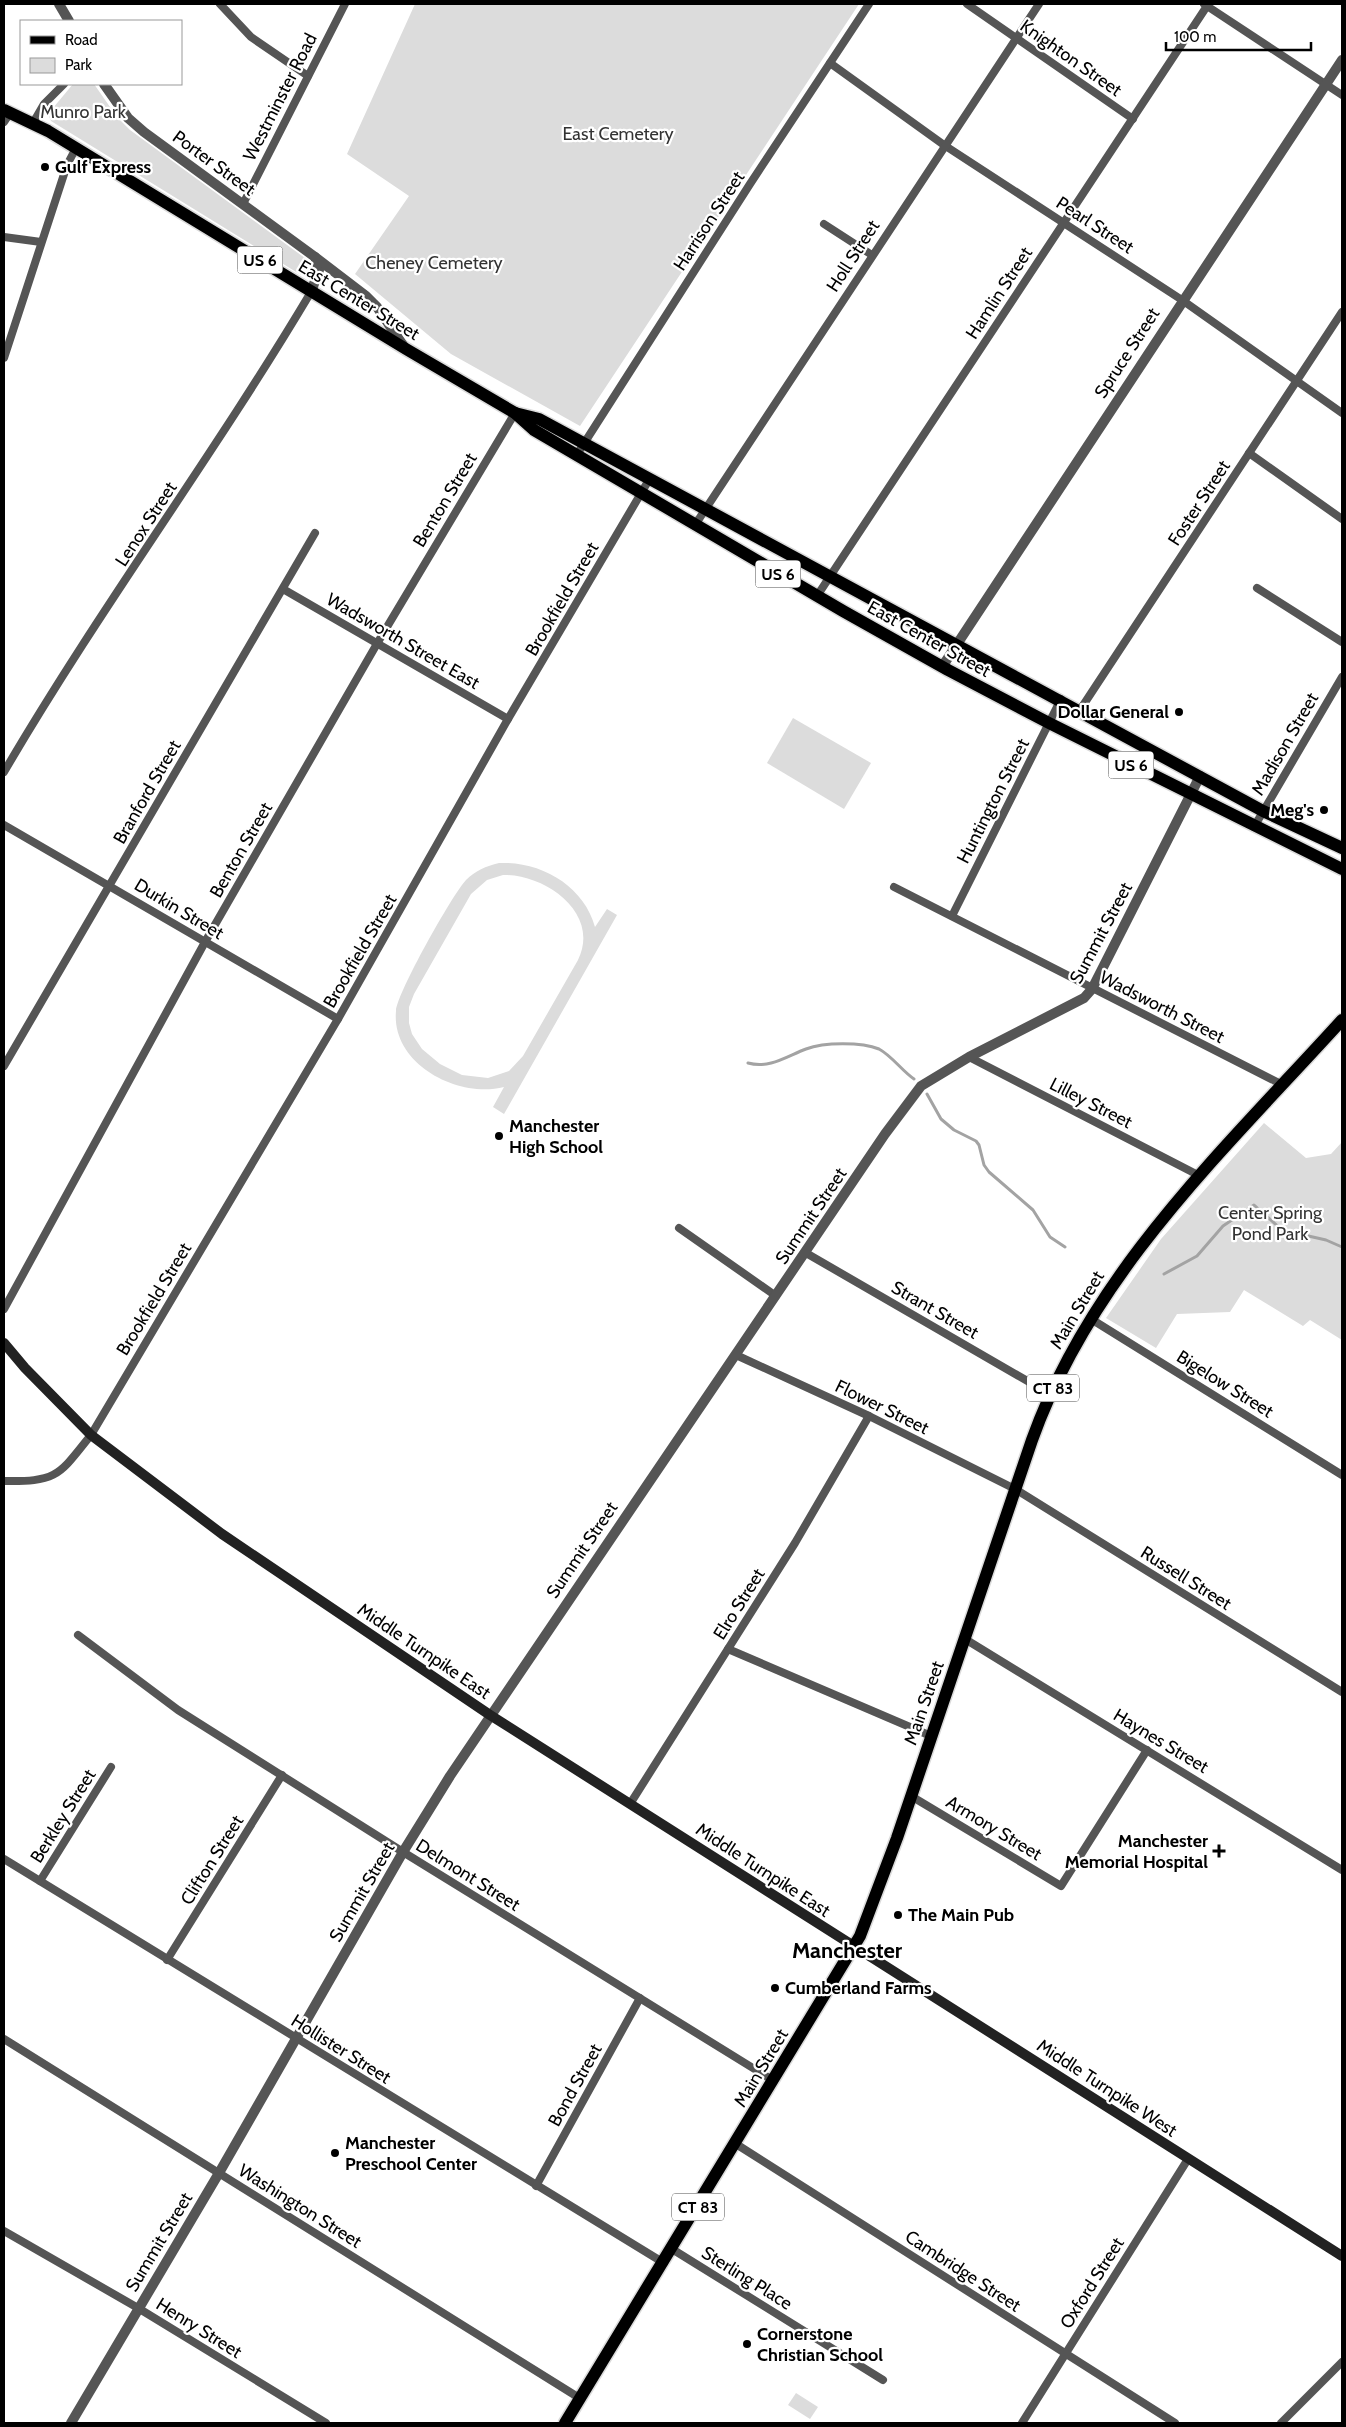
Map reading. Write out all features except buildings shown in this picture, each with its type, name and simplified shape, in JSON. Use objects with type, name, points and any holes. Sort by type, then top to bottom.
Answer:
[{"type":"main road","name":"East Center Street","points":[[6,115],[33,123],[76,148],[311,292],[515,413],[534,430],[576,456],[942,667],[1254,827],[1341,866]]},
{"type":"main road","name":"East Center Street","points":[[515,413],[539,419],[1061,699],[1263,810],[1342,848]]},
{"type":"main road","name":"Main Street","points":[[565,2423],[854,1948],[874,1901],[1015,1489],[1050,1394],[1091,1319],[1138,1248],[1200,1176],[1342,1020]]},
{"type":"main road","name":"Middle Turnpike East","points":[[4,1343],[25,1368],[91,1435],[198,1517],[490,1715],[854,1948]]},
{"type":"main road","name":"Middle Turnpike West","points":[[854,1948],[1342,2256]]},
{"type":"street","points":[[59,4],[67,20]]},
{"type":"street","points":[[220,4],[232,19],[251,37],[308,76]]},
{"type":"street","name":"Westminster Road","points":[[242,204],[345,4]]},
{"type":"street","name":"Harrison Street","points":[[576,456],[750,184],[869,4]]},
{"type":"street","name":"Knighton Street","points":[[966,4],[1133,119]]},
{"type":"street","name":"Holl Street","points":[[694,525],[1038,4]]},
{"type":"street","points":[[1205,5],[1342,95]]},
{"type":"street","name":"Hamlin Street","points":[[817,596],[1133,119],[1205,5]]},
{"type":"street","name":"Spruce Street","points":[[942,667],[1182,300],[1342,60]]},
{"type":"street","name":"Pearl Street","points":[[830,63],[944,145],[1182,300],[1342,413]]},
{"type":"street","points":[[33,123],[44,104],[63,85]]},
{"type":"street","name":"Porter Street","points":[[105,85],[115,102],[138,127],[372,301],[387,318],[406,349]]},
{"type":"street","points":[[4,358],[67,165],[76,148]]},
{"type":"street","points":[[824,224],[872,255]]},
{"type":"street","points":[[4,237],[41,242]]},
{"type":"street","points":[[311,292],[319,270],[315,257]]},
{"type":"street","name":"Lenox Street","points":[[4,772],[43,705],[254,386],[311,292]]},
{"type":"street","name":"Foster Street","points":[[1080,710],[1342,312]]},
{"type":"street","name":"Benton Street","points":[[4,1309],[205,942],[378,642],[515,413]]},
{"type":"street","points":[[1249,453],[1342,519]]},
{"type":"street","name":"Brookfield Street","points":[[4,1481],[36,1482],[51,1477],[65,1467],[91,1435],[338,1019],[508,719],[650,478]]},
{"type":"street","name":"Branford Street","points":[[4,1066],[315,533]]},
{"type":"street","points":[[1257,588],[1342,642]]},
{"type":"street","name":"Wadsworth Street East","points":[[282,589],[378,642],[508,719]]},
{"type":"street","name":"Madison Street","points":[[1254,827],[1342,677]]},
{"type":"street","name":"Huntington Street","points":[[952,916],[1061,699]]},
{"type":"street","name":"Summit Street","points":[[71,2423],[219,2173],[403,1852],[490,1715],[900,1113],[919,1089],[969,1057],[1084,998],[1092,989],[1200,776]]},
{"type":"street","name":"Durkin Street","points":[[4,825],[338,1019]]},
{"type":"street","name":"Wadsworth Street","points":[[894,887],[1283,1085]]},
{"type":"street","name":"Lilley Street","points":[[969,1057],[1200,1176]]},
{"type":"street","points":[[679,1228],[776,1296]]},
{"type":"street","name":"Strant Street","points":[[806,1253],[1050,1394]]},
{"type":"street","name":"Bigelow Street","points":[[1091,1319],[1342,1475]]},
{"type":"street","name":"Flower Street","points":[[736,1355],[869,1416],[1015,1489]]},
{"type":"street","name":"Elro Street","points":[[630,1804],[795,1542],[869,1416]]},
{"type":"street","name":"Russell Street","points":[[1015,1489],[1342,1692]]},
{"type":"street","name":"Delmont Street","points":[[78,1635],[178,1710],[403,1852],[774,2081]]},
{"type":"street","name":"Haynes Street","points":[[964,1639],[1342,1870]]},
{"type":"street","points":[[728,1649],[932,1736]]},
{"type":"street","name":"Armory Street","points":[[911,1796],[1061,1886],[1148,1750]]},
{"type":"street","name":"Berkley Street","points":[[40,1881],[111,1767]]},
{"type":"street","name":"Clifton Street","points":[[167,1960],[282,1775]]},
{"type":"street","name":"Hollister Street","points":[[4,1859],[664,2263]]},
{"type":"street","name":"Bond Street","points":[[536,2186],[640,1998]]},
{"type":"street","name":"Washington Street","points":[[4,2039],[580,2399]]},
{"type":"street","name":"Cambridge Street","points":[[736,2144],[1175,2423]]},
{"type":"street","name":"Oxford Street","points":[[1022,2423],[1188,2160]]},
{"type":"street","points":[[4,2241],[6,2232]]},
{"type":"street","name":"Henry Street","points":[[6,2232],[138,2308],[326,2423]]},
{"type":"street","name":"Sterling Place","points":[[672,2249],[883,2380]]},
{"type":"street","points":[[1281,2423],[1342,2362]]},
{"type":"green space","name":"East Cemetery","points":[[415,4],[859,4],[580,426],[451,354],[355,274],[409,196],[347,154]]},
{"type":"green space","name":"Munro Park","points":[[72,85],[95,85],[117,117],[130,130],[309,261],[311,267],[308,275],[301,275],[51,121],[48,114]]},
{"type":"green space","points":[[793,718],[871,763],[844,809],[767,763]]},
{"type":"green space","points":[[515,863],[530,866],[559,879],[581,899],[595,927],[607,909],[617,915],[504,1114],[493,1107],[504,1087],[486,1089],[467,1088],[448,1082],[416,1062],[404,1047],[397,1030],[396,1011],[405,985],[438,923],[459,889],[473,874],[494,864]],"holes":[[[503,875],[519,876],[536,881],[551,889],[565,900],[575,912],[582,927],[583,943],[578,960],[523,1056],[509,1071],[488,1078],[462,1075],[440,1064],[422,1049],[412,1034],[409,1023],[409,1007],[414,994],[471,894],[487,880]]]},
{"type":"green space","name":"Center Spring Pond Park","points":[[1264,1123],[1306,1158],[1331,1154],[1342,1142],[1342,1340],[1310,1320],[1303,1326],[1244,1290],[1230,1312],[1177,1314],[1156,1348],[1106,1318],[1161,1239]]},
{"type":"green space","points":[[796,2393],[818,2407],[810,2419],[788,2405]]},
{"type":"waterway","points":[[748,1063],[771,1063],[806,1049],[823,1045],[853,1044],[879,1049],[914,1079]]},
{"type":"waterway","points":[[927,1094],[941,1119],[954,1130],[976,1141],[979,1145],[984,1165],[989,1172],[1033,1210],[1050,1237],[1065,1247]]},
{"type":"waterway","points":[[1164,1274],[1197,1256],[1223,1226],[1254,1205],[1282,1230],[1326,1240],[1342,1247]]},
{"type":"place","name":"Gulf Express","points":[[45,167]]},
{"type":"place","name":"Dollar General","points":[[1179,712]]},
{"type":"place","name":"Meg's","points":[[1324,810]]},
{"type":"place","name":"Manchester High School","points":[[499,1136]]},
{"type":"place","name":"Manchester Memorial Hospital","points":[[1219,1851]]},
{"type":"place","name":"The Main Pub","points":[[898,1915]]},
{"type":"place","name":"Cumberland Farms","points":[[775,1988]]},
{"type":"place","name":"Manchester Preschool Center","points":[[335,2153]]},
{"type":"place","name":"Cornerstone Christian School","points":[[747,2344]]},
{"type":"district","name":"Manchester","points":[[847,1950]]},
{"type":"park label","name":"Cheney Cemetery","points":[[434,263]]}]
